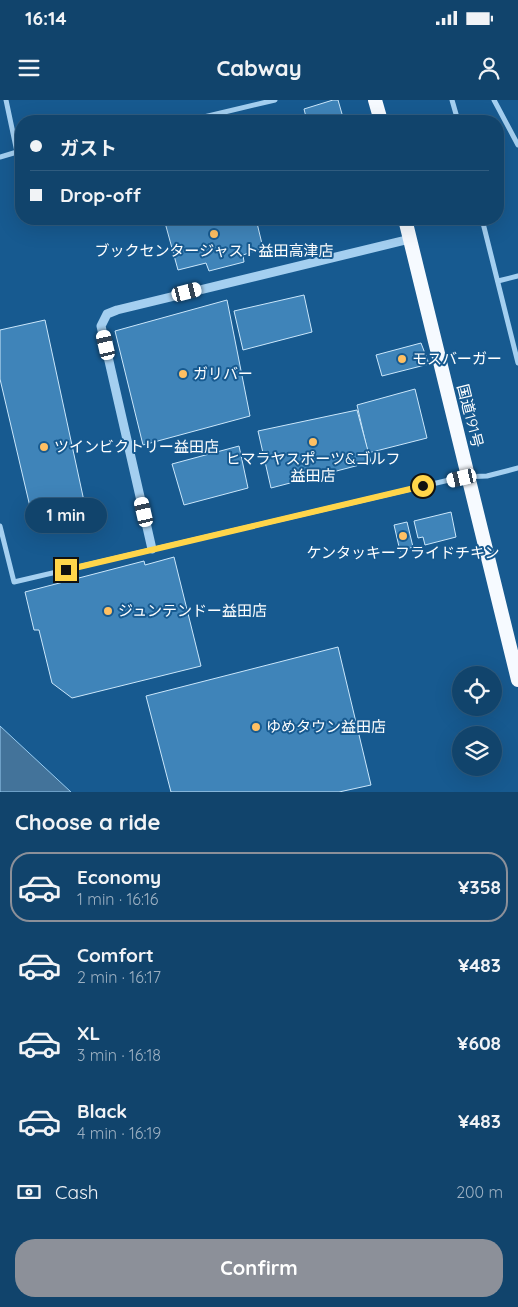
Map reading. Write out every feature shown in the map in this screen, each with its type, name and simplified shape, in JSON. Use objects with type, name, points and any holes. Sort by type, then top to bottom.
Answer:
[{"type":"highway","points":[[375,100],[379,115]]},
{"type":"highway","name":"国道191号","points":[[406,225],[516,664],[518,680]]},
{"type":"street","points":[[6,100],[15,137]]},
{"type":"street","points":[[212,115],[275,100]]},
{"type":"street","points":[[452,100],[456,115]]},
{"type":"street","points":[[494,100],[502,115]]},
{"type":"street","points":[[504,119],[518,145]]},
{"type":"street","points":[[0,157],[15,155]]},
{"type":"street","points":[[484,225],[518,363]]},
{"type":"street","points":[[152,549],[101,326],[107,314],[410,239]]},
{"type":"street","points":[[498,281],[518,276]]},
{"type":"street","points":[[0,526],[14,582],[468,476],[487,476],[518,468]]},
{"type":"water","points":[[0,726],[71,792],[0,792]]},
{"type":"building","points":[[338,100],[342,115],[306,115],[304,109]]},
{"type":"building","name":"ブックセンタージャスト益田高津店","points":[[166,225],[257,225],[263,248],[243,255],[244,262],[209,271],[206,263],[178,270]]},
{"type":"building","points":[[304,295],[312,332],[243,350],[234,311]]},
{"type":"building","name":"ガリバー","points":[[227,300],[250,416],[143,445],[115,331]]},
{"type":"building","name":"ツインビクトリー益田店","points":[[45,320],[87,515],[35,528],[0,379],[0,330]]},
{"type":"building","name":"モスバーガー","points":[[421,343],[429,364],[382,376],[376,355]]},
{"type":"building","points":[[415,389],[427,438],[368,453],[357,405]]},
{"type":"building","name":"ヒマラヤスポーツ&ゴルフ 益田店","points":[[357,410],[371,462],[271,488],[258,431]]},
{"type":"building","points":[[239,446],[248,488],[184,505],[172,464]]},
{"type":"building","points":[[451,512],[456,537],[425,545],[423,537],[418,538],[414,521]]},
{"type":"building","name":"ケンタッキーフライドチキン","points":[[407,522],[413,547],[400,551],[394,525]]},
{"type":"building","name":"ジュンテンドー益田店","points":[[174,557],[201,666],[72,698],[52,683],[39,630],[34,630],[25,592],[144,561],[145,565]]},
{"type":"building","name":"ゆめタウン益田店","points":[[338,647],[371,785],[339,792],[171,792],[146,696]]},
{"type":"place","name":"ブックセンタージャスト益田高津店","points":[[214,234]]},
{"type":"place","name":"モスバーガー","points":[[402,359]]},
{"type":"place","name":"ガリバー","points":[[183,374]]},
{"type":"place","name":"ヒマラヤスポーツ&ゴルフ 益田店","points":[[313,442]]},
{"type":"place","name":"ツインビクトリー益田店","points":[[44,447]]},
{"type":"place","name":"ケンタッキーフライドチキン","points":[[403,536]]},
{"type":"place","name":"ジュンテンドー益田店","points":[[108,611]]},
{"type":"place","name":"ゆめタウン益田店","points":[[256,727]]},
{"type":"route","points":[[66,570],[423,486]]}]
